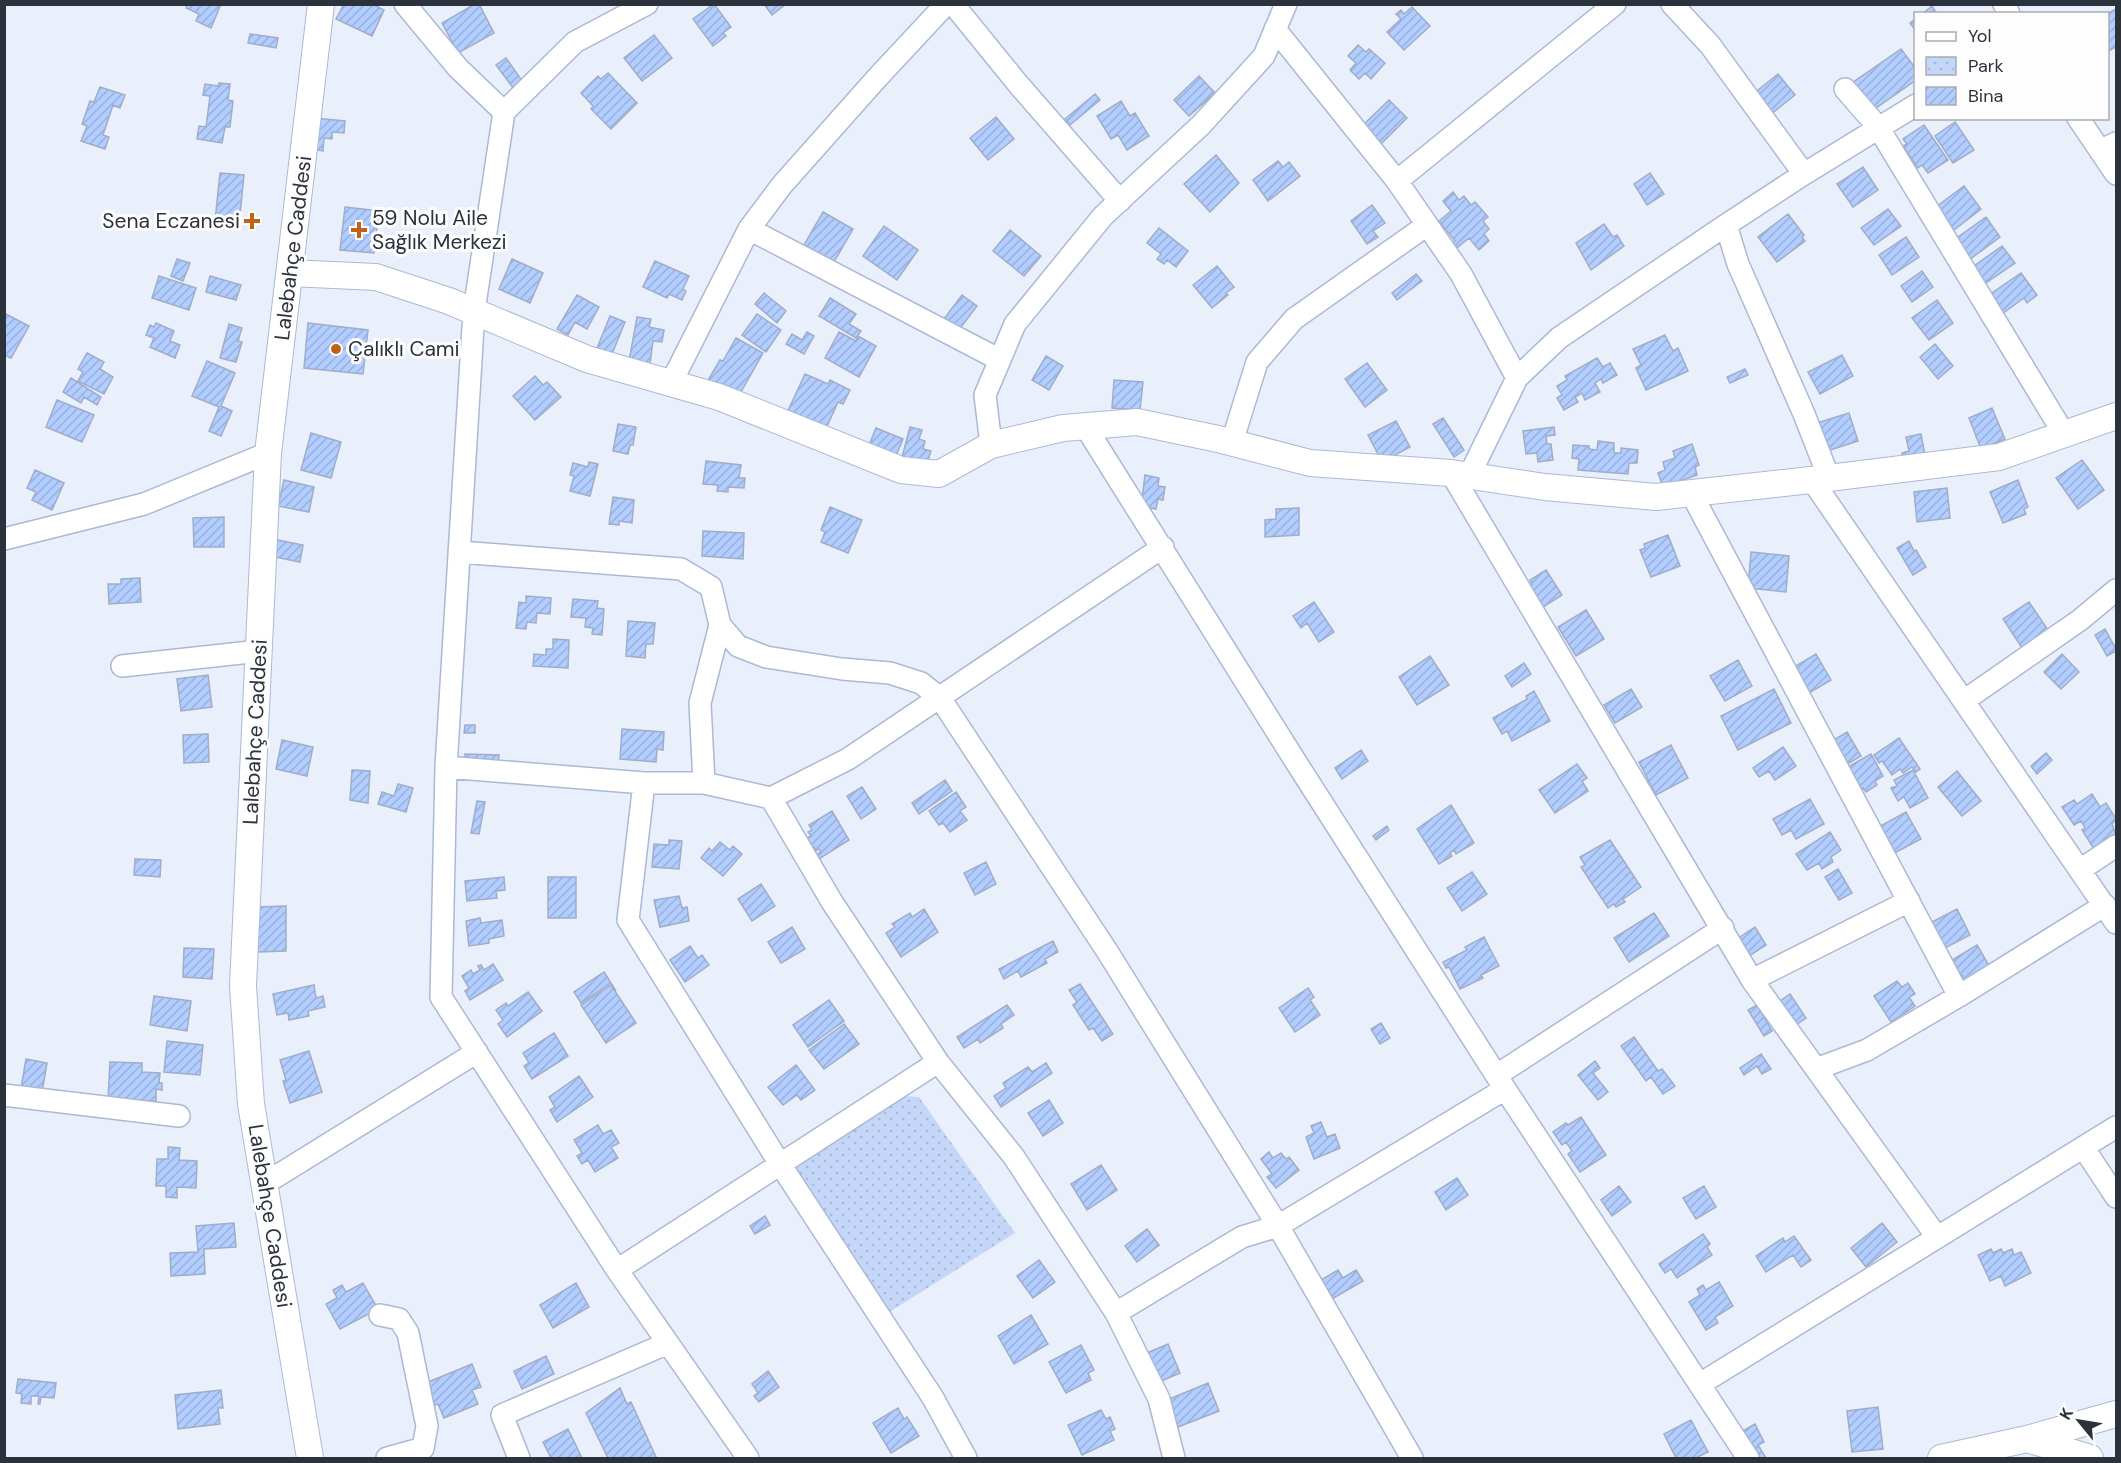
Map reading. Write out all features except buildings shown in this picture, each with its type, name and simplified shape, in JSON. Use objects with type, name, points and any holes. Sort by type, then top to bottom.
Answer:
[{"type":"street","name":"Lalebahçe Caddesi","points":[[310,1458],[251,1104],[243,986],[268,453],[321,4]]},
{"type":"street","points":[[405,4],[458,68],[504,112]]},
{"type":"street","points":[[647,4],[575,42],[504,112],[474,311],[446,767],[441,997],[617,1270],[748,1458]]},
{"type":"street","points":[[671,383],[749,229],[782,185],[946,4]]},
{"type":"street","points":[[953,4],[1018,84],[1120,201]]},
{"type":"street","points":[[991,445],[986,395],[1015,324],[1103,216],[1201,125],[1264,56],[1286,4]]},
{"type":"street","points":[[1397,181],[1615,4]]},
{"type":"street","points":[[1672,4],[1710,45],[1804,174]]},
{"type":"street","points":[[1275,29],[1397,181],[1461,274],[1517,378]]},
{"type":"street","points":[[1845,89],[1878,127],[2064,434]]},
{"type":"street","points":[[1460,474],[1517,378],[1559,338],[1804,174],[1914,106]]},
{"type":"street","points":[[2080,120],[2108,147],[2116,174]]},
{"type":"street","points":[[1232,442],[1257,362],[1294,319],[1427,225]]},
{"type":"street","points":[[1726,225],[1738,264],[1804,414],[1820,479],[1965,700],[2116,923]]},
{"type":"street","points":[[749,229],[1000,360]]},
{"type":"street","points":[[290,273],[376,277],[474,311],[587,359],[719,397],[901,470],[939,474],[991,445],[1063,428],[1137,422],[1232,442],[1310,463],[1460,474],[1545,487],[1656,497],[1999,457],[2116,416]]},
{"type":"street","points":[[1085,426],[1294,759],[1501,1082],[1749,1458]]},
{"type":"street","points":[[4,539],[144,504],[268,453]]},
{"type":"street","points":[[1460,474],[1752,980],[1937,1238]]},
{"type":"street","points":[[1691,493],[1959,996]]},
{"type":"street","points":[[446,767],[644,783],[704,783],[771,798],[848,759],[1163,548]]},
{"type":"street","points":[[459,552],[681,569],[711,587],[720,625],[738,646],[766,657],[842,669],[890,673],[921,683],[940,698],[1107,951],[1278,1226],[1412,1458]]},
{"type":"street","points":[[1965,700],[2080,620],[2116,590]]},
{"type":"street","points":[[704,783],[700,703],[720,625]]},
{"type":"street","points":[[122,666],[259,651]]},
{"type":"street","points":[[644,783],[628,920],[780,1164],[933,1398],[966,1458]]},
{"type":"street","points":[[771,798],[832,902],[938,1062],[1014,1157],[1116,1313],[1159,1400],[1174,1458]]},
{"type":"street","points":[[2080,870],[2116,846]]},
{"type":"street","points":[[1752,980],[1909,901]]},
{"type":"street","points":[[1816,1069],[1867,1050],[2105,905]]},
{"type":"street","points":[[1116,1313],[1242,1237],[1278,1226],[1501,1082],[1723,928]]},
{"type":"street","points":[[264,1184],[477,1052]]},
{"type":"street","points":[[617,1270],[938,1062]]},
{"type":"street","points":[[4,1095],[179,1116]]},
{"type":"street","points":[[1700,1384],[2116,1127]]},
{"type":"street","points":[[2083,1148],[2116,1197]]},
{"type":"street","points":[[380,1315],[399,1319],[408,1333],[427,1426],[423,1448],[387,1458]]},
{"type":"street","points":[[519,1458],[502,1415],[668,1343]]},
{"type":"street","points":[[1943,1458],[2032,1448],[2116,1414]]},
{"type":"street","points":[[2032,1448],[2090,1458]]},
{"type":"green space","points":[[902,1096],[919,1097],[1015,1233],[883,1316],[794,1181],[797,1166]]},
{"type":"place","name":"Sena Eczanesi","points":[[252,221]]},
{"type":"place","name":"59 Nolu Aile Sağlık Merkezi","points":[[359,230]]},
{"type":"place","name":"Çalıklı Cami","points":[[336,349]]}]
